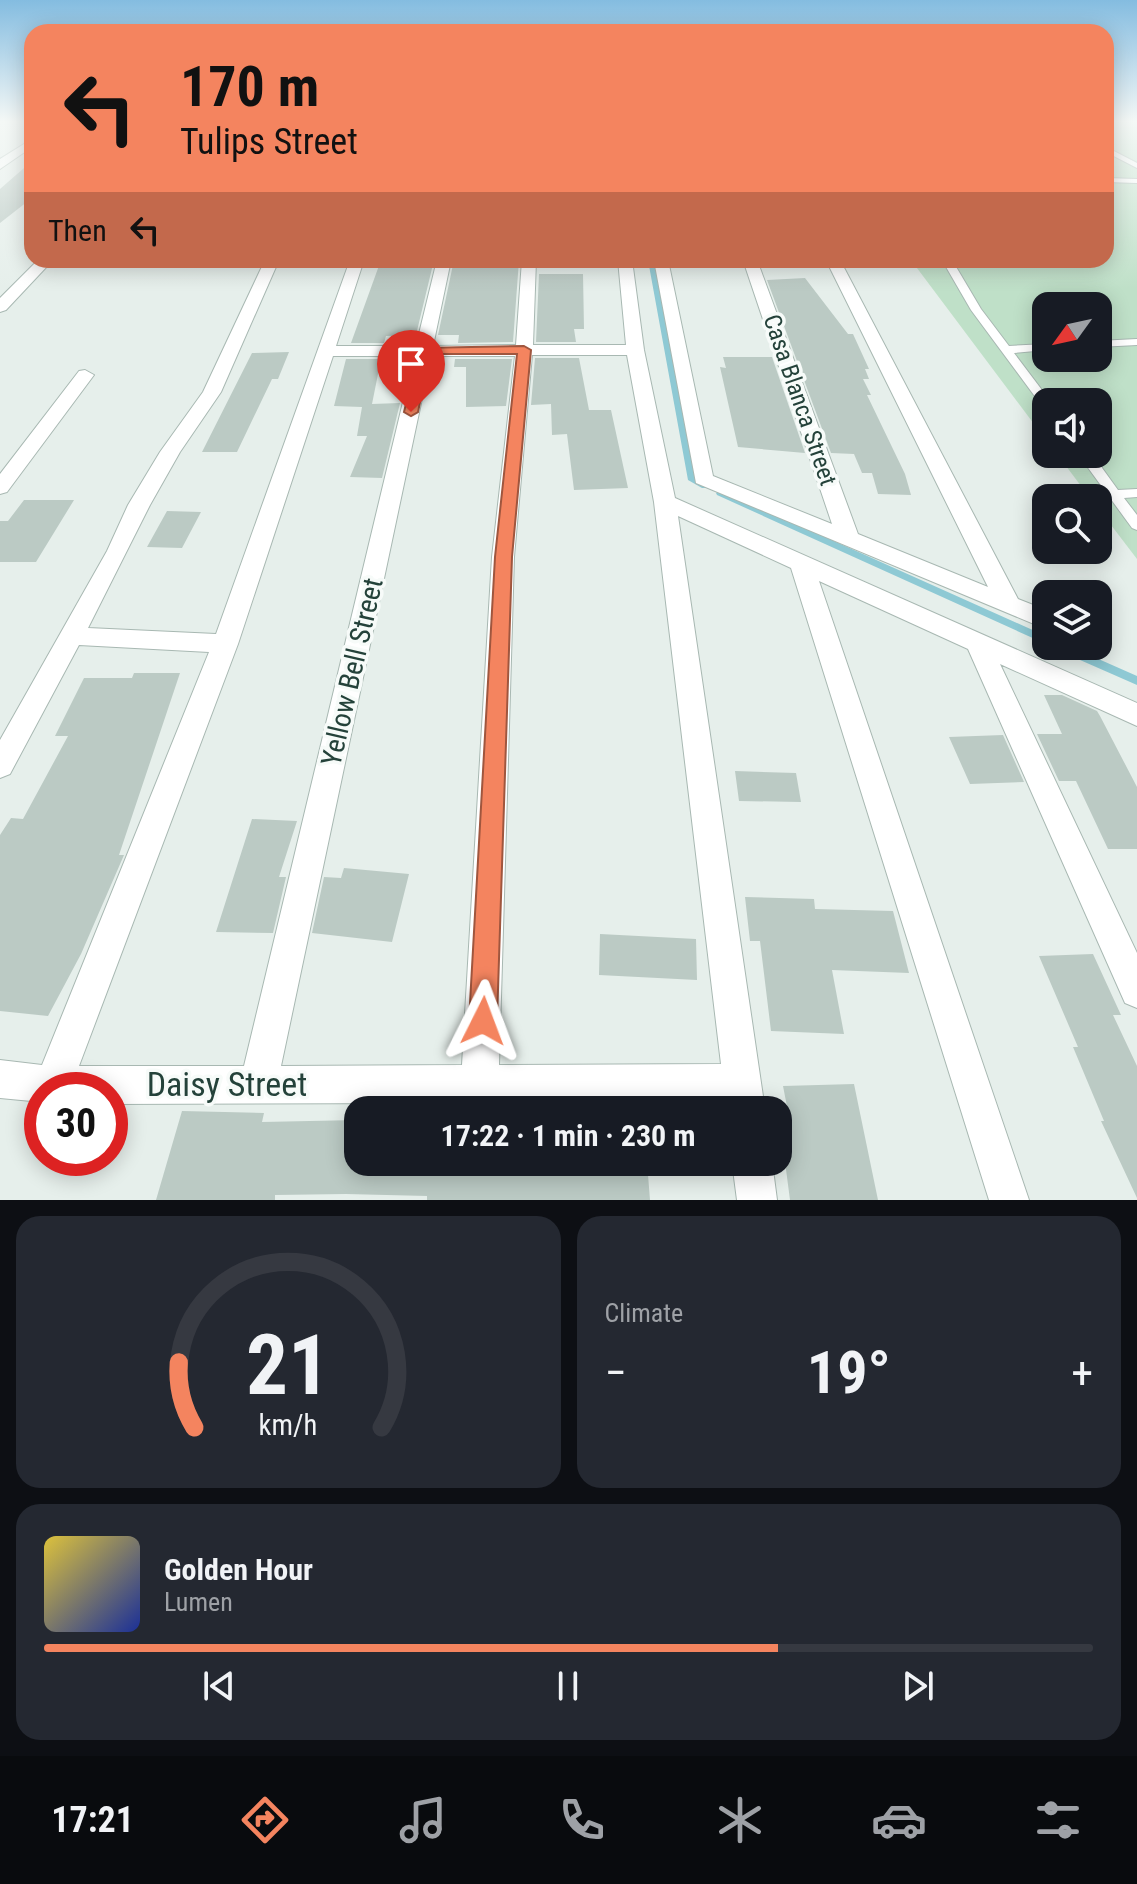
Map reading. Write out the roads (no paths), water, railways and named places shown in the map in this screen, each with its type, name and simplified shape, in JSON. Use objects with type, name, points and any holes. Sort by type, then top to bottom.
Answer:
[{"type":"street","points":[[0,307],[38,268]]},
{"type":"street","points":[[0,766],[118,551],[139,505],[170,452],[212,392],[268,268]]},
{"type":"street","points":[[58,1072],[225,644],[354,268]]},
{"type":"street","name":"Yellow Bell Street","points":[[259,1083],[442,268]]},
{"type":"street","points":[[480,1083],[503,557],[524,350],[529,268]]},
{"type":"street","points":[[626,268],[635,350],[665,502],[745,1096]]},
{"type":"street","points":[[663,268],[703,479],[1032,614]]},
{"type":"street","name":"Casa Blanca Street","points":[[753,268],[849,540]]},
{"type":"street","points":[[837,268],[1008,603]]},
{"type":"street","points":[[324,351],[635,350]]},
{"type":"street","points":[[0,488],[85,375]]},
{"type":"street","points":[[0,451],[27,452]]},
{"type":"street","points":[[665,502],[1137,715]]},
{"type":"street","points":[[801,562],[1009,1200]]},
{"type":"street","points":[[71,636],[225,644]]},
{"type":"street","points":[[977,642],[1137,991]]},
{"type":"street","name":"Daisy Street","points":[[0,1079],[24,1082]]},
{"type":"street","name":"Daisy Street","points":[[128,1084],[480,1083],[726,1096]]},
{"type":"street","points":[[754,1176],[757,1200]]},
{"type":"lane","points":[[1114,180],[1137,181]]},
{"type":"lane","points":[[952,268],[976,310],[1034,388]]},
{"type":"lane","points":[[1112,343],[1137,342]]},
{"type":"lane","points":[[1005,350],[1032,348]]},
{"type":"lane","points":[[1096,468],[1137,525]]},
{"type":"lane","points":[[1115,494],[1137,493]]},
{"type":"waterway","points":[[652,268],[692,480],[705,486]]},
{"type":"waterway","points":[[720,493],[1032,634]]},
{"type":"waterway","points":[[1090,660],[1137,681]]}]
